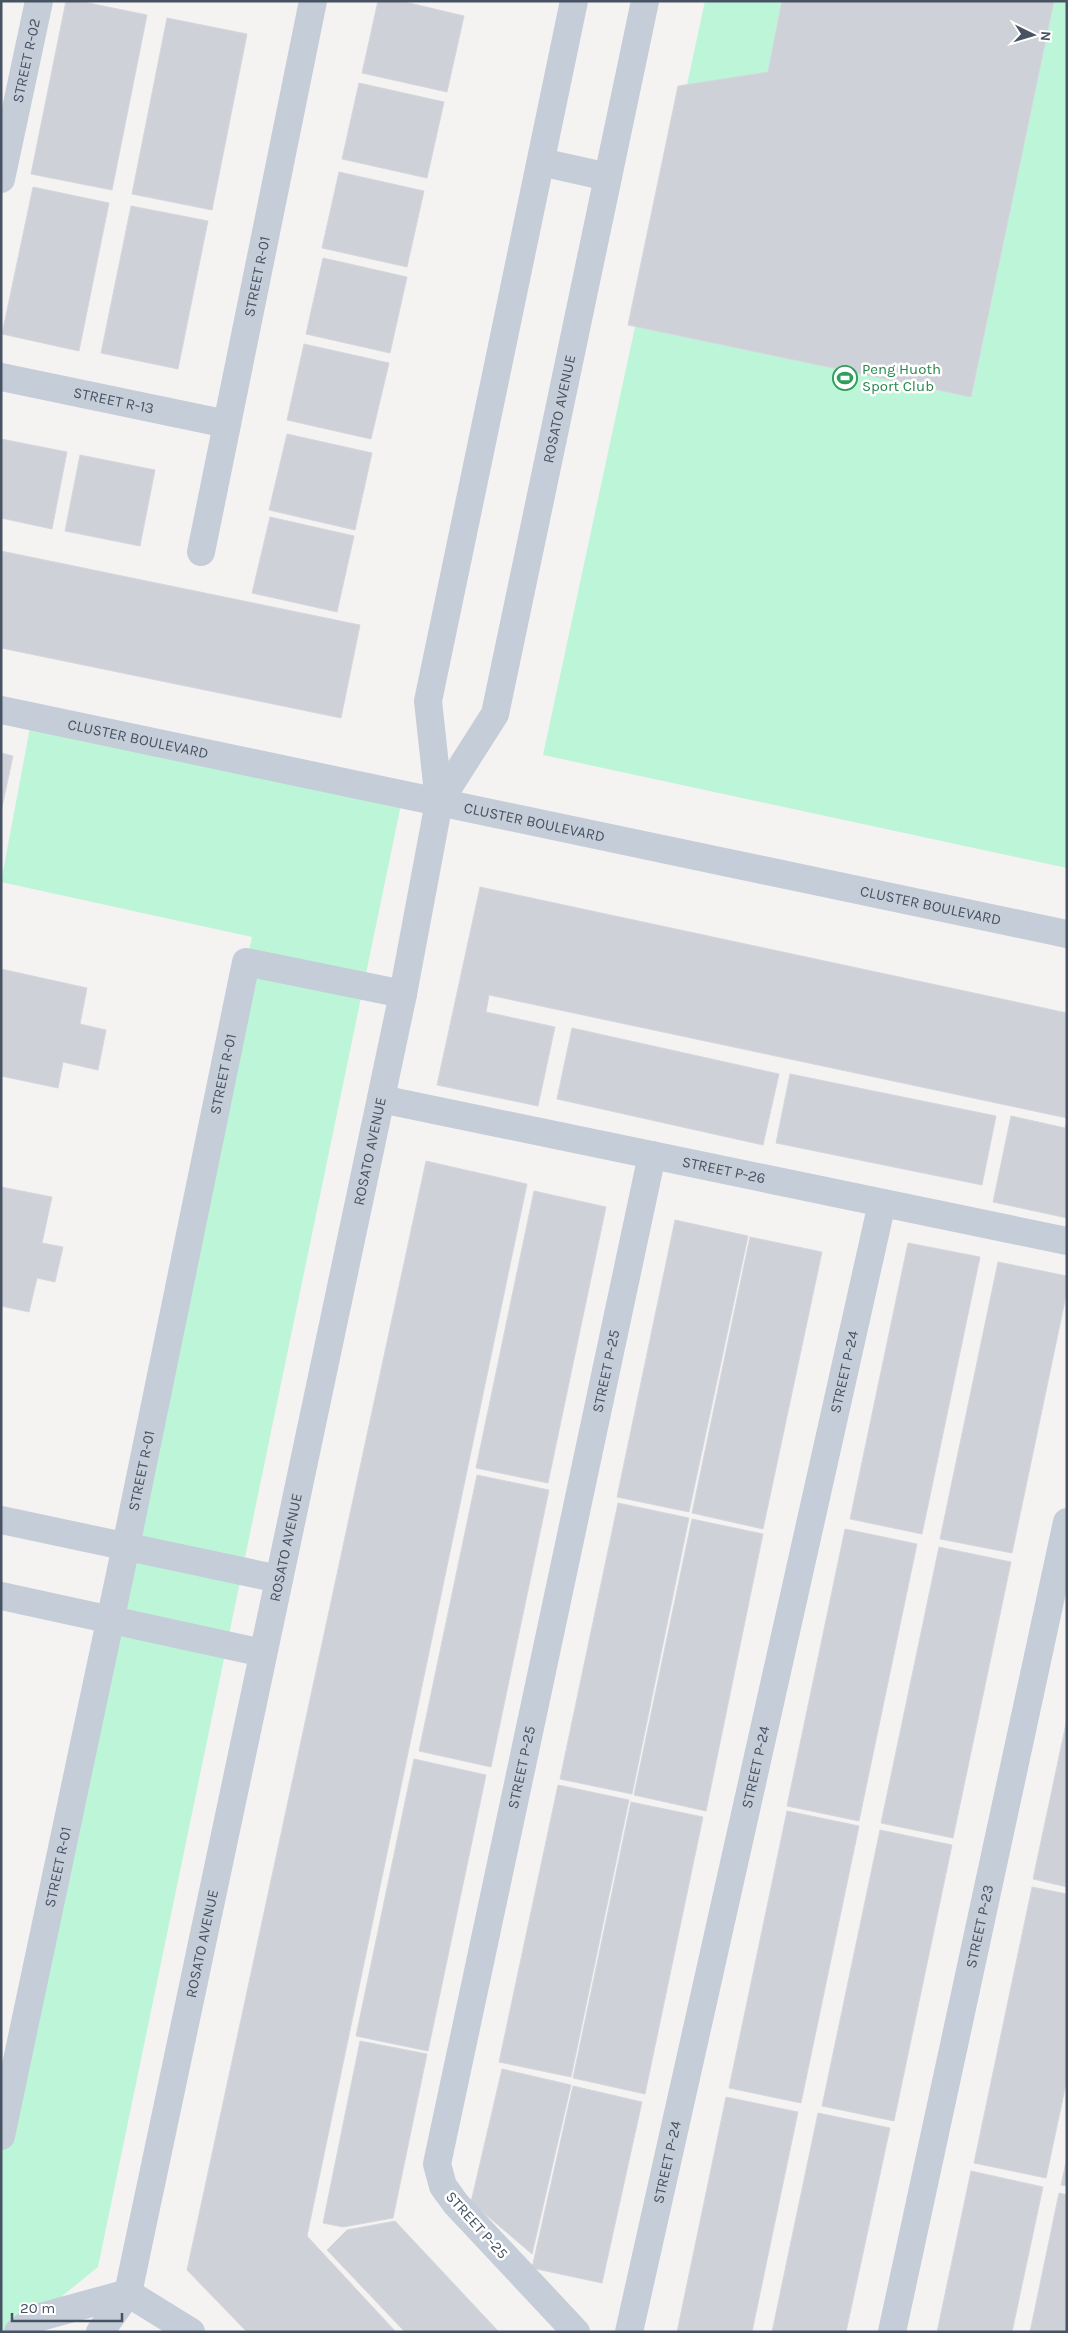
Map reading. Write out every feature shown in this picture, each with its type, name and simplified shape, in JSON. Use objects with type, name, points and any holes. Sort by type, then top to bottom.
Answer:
[{"type":"street","name":"STREET R-02","points":[[1,179],[39,1]]},
{"type":"street","name":"STREET R-01","points":[[201,552],[313,1]]},
{"type":"street","name":"ROSATO AVENUE","points":[[100,2332],[128,2293],[403,994],[439,802],[428,701],[574,1]]},
{"type":"street","name":"ROSATO AVENUE","points":[[439,802],[495,714],[645,1]]},
{"type":"street","points":[[541,162],[608,177]]},
{"type":"street","name":"STREET R-13","points":[[1,377],[227,424]]},
{"type":"street","name":"CLUSTER BOULEVARD","points":[[1,710],[1067,934]]},
{"type":"street","name":"STREET R-01","points":[[1,2136],[126,1546],[246,962],[403,994]]},
{"type":"street","name":"STREET P-26","points":[[381,1099],[1067,1241]]},
{"type":"street","name":"STREET P-25","points":[[576,2332],[456,2204],[443,2186],[437,2164],[652,1155]]},
{"type":"street","name":"STREET P-24","points":[[629,2332],[882,1203]]},
{"type":"street","points":[[1,1520],[279,1579]]},
{"type":"street","name":"STREET P-23","points":[[892,2332],[1067,1522]]},
{"type":"street","points":[[1,1596],[263,1653]]},
{"type":"street","points":[[18,2332],[33,2320],[128,2293],[191,2332]]},
{"type":"green space","name":"Peng Huoth Sport Club","points":[[705,1],[1067,1],[1067,868],[543,755]]},
{"type":"green space","points":[[32,717],[403,795],[98,2267],[18,2332],[1,2332],[1,2136],[252,937],[1,882]]},
{"type":"building","points":[[66,1],[79,1],[147,15],[112,190],[31,174]]},
{"type":"building","points":[[378,1],[401,1],[464,16],[447,92],[362,73]]},
{"type":"building","points":[[782,1],[1054,1],[971,397],[628,325],[678,86],[768,72]]},
{"type":"building","points":[[167,18],[247,34],[212,210],[132,194]]},
{"type":"building","points":[[359,83],[444,102],[427,178],[342,159]]},
{"type":"building","points":[[339,172],[424,191],[407,267],[322,248]]},
{"type":"building","points":[[33,187],[109,203],[79,351],[2,334]]},
{"type":"building","points":[[131,206],[208,221],[178,369],[101,353]]},
{"type":"building","points":[[323,258],[407,277],[390,353],[306,334]]},
{"type":"building","points":[[304,344],[389,363],[371,439],[287,420]]},
{"type":"building","points":[[287,434],[372,453],[355,530],[269,510]]},
{"type":"building","points":[[1,439],[67,452],[52,529],[1,518]]},
{"type":"building","points":[[80,455],[155,470],[140,546],[65,531]]},
{"type":"building","points":[[270,517],[354,536],[337,612],[252,593]]},
{"type":"building","points":[[1,551],[360,625],[341,718],[1,648]]},
{"type":"building","points":[[1,753],[13,756],[1,812]]},
{"type":"building","points":[[480,887],[1067,1013],[1067,1118],[489,995],[486,1012],[555,1027],[538,1106],[437,1085]]},
{"type":"building","points":[[1,969],[87,988],[80,1024],[106,1030],[98,1070],[63,1062],[58,1088],[1,1076]]},
{"type":"building","points":[[572,1028],[779,1074],[763,1145],[557,1099]]},
{"type":"building","points":[[790,1074],[996,1116],[982,1185],[776,1143]]},
{"type":"building","points":[[1011,1116],[1065,1128],[1067,1121],[1067,1218],[993,1202]]},
{"type":"building","points":[[426,1161],[527,1184],[307,2236],[396,2332],[247,2332],[187,2270]]},
{"type":"building","points":[[1,1187],[52,1197],[42,1243],[63,1247],[55,1282],[37,1278],[29,1312],[1,1306]]},
{"type":"building","points":[[534,1191],[606,1207],[548,1483],[476,1468]]},
{"type":"building","points":[[675,1220],[748,1236],[689,1512],[617,1497]]},
{"type":"building","points":[[750,1237],[822,1252],[763,1529],[692,1513]]},
{"type":"building","points":[[908,1243],[980,1257],[922,1534],[850,1519]]},
{"type":"building","points":[[998,1262],[1067,1276],[1067,1291],[1012,1553],[940,1539]]},
{"type":"building","points":[[477,1475],[549,1490],[491,1767],[419,1751]]},
{"type":"building","points":[[618,1503],[689,1518],[632,1794],[560,1779]]},
{"type":"building","points":[[692,1519],[763,1534],[706,1811],[634,1795]]},
{"type":"building","points":[[845,1529],[917,1544],[859,1821],[787,1806]]},
{"type":"building","points":[[939,1547],[1011,1562],[953,1838],[881,1823]]},
{"type":"building","points":[[1067,1719],[1067,1887],[1033,1879]]},
{"type":"building","points":[[414,1759],[486,1775],[428,2051],[356,2036]]},
{"type":"building","points":[[558,1785],[629,1800],[571,2077],[499,2062]]},
{"type":"building","points":[[631,1802],[703,1817],[645,2094],[573,2078]]},
{"type":"building","points":[[787,1811],[859,1826],[801,2103],[729,2088]]},
{"type":"building","points":[[880,1830],[952,1845],[894,2121],[822,2106]]},
{"type":"building","points":[[1032,1887],[1067,1894],[1067,2079],[1046,2178],[974,2163]]},
{"type":"building","points":[[360,2041],[427,2054],[393,2218],[343,2227],[323,2223]]},
{"type":"building","points":[[502,2069],[571,2085],[532,2254],[471,2202]]},
{"type":"building","points":[[573,2086],[642,2102],[602,2283],[532,2268]]},
{"type":"building","points":[[726,2097],[798,2112],[752,2332],[677,2332]]},
{"type":"building","points":[[818,2113],[890,2128],[846,2332],[772,2332]]},
{"type":"building","points":[[1067,2158],[1067,2186],[1061,2185]]},
{"type":"building","points":[[971,2171],[1043,2187],[1012,2332],[937,2332]]},
{"type":"building","points":[[1059,2193],[1067,2195],[1067,2332],[1030,2332]]},
{"type":"building","points":[[395,2221],[499,2332],[405,2332],[327,2250],[347,2230]]},
{"type":"place","name":"Peng Huoth Sport Club","points":[[845,378]]}]
